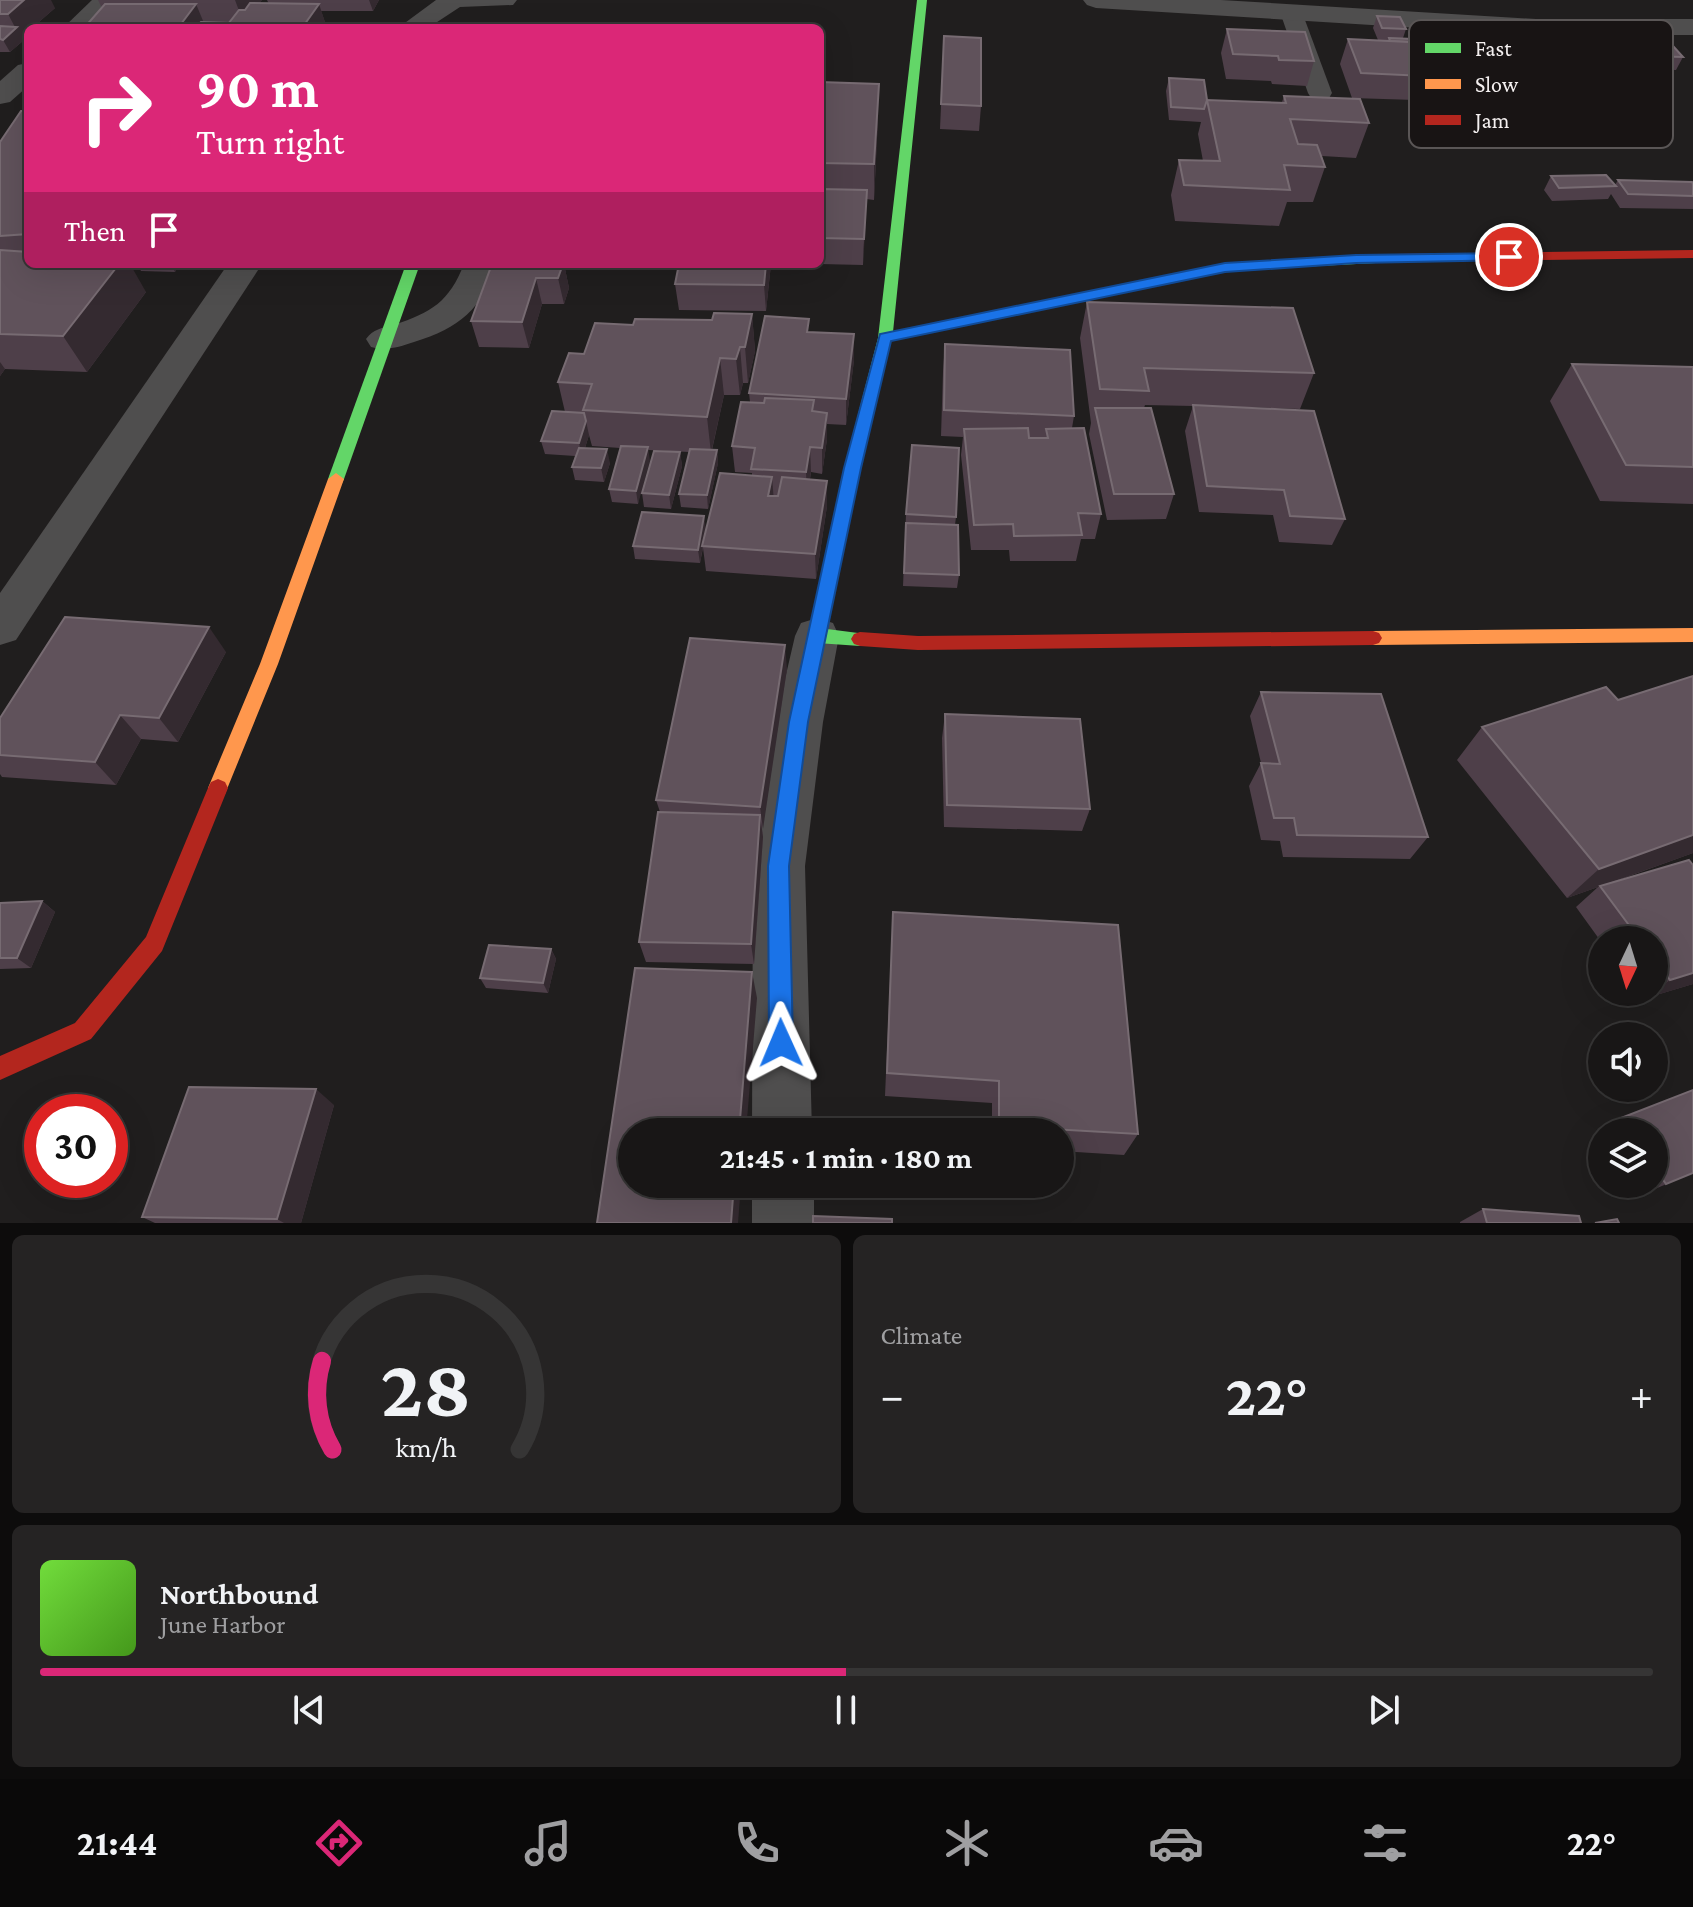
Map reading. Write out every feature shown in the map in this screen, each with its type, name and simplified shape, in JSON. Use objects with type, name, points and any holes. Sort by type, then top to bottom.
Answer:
[{"type":"street","points":[[80,24],[107,0]]},
{"type":"street","points":[[417,24],[453,0]]},
{"type":"street","points":[[463,0],[504,0]]},
{"type":"street","points":[[505,24],[514,0]]},
{"type":"street","points":[[782,1118],[779,866],[799,722],[852,468],[885,338],[922,0]]},
{"type":"street","points":[[1096,0],[1254,5],[1291,12],[1422,20]]},
{"type":"street","points":[[0,96],[24,75]]},
{"type":"street","points":[[885,338],[1225,267],[1356,259],[1693,254]]},
{"type":"street","points":[[0,628],[242,268]]},
{"type":"street","points":[[0,1068],[83,1031],[154,944],[269,664],[411,268]]},
{"type":"street","points":[[384,339],[424,329],[450,310],[468,294],[479,268]]},
{"type":"street","points":[[817,636],[918,643],[1693,635]]},
{"type":"street","points":[[783,1198],[783,1223]]},
{"type":"lane","points":[[1291,12],[1320,93]]},
{"type":"building","points":[[0,0],[24,0],[8,14],[0,14]]},
{"type":"building","points":[[250,3],[319,4],[305,24],[228,24],[239,10],[245,10]]},
{"type":"building","points":[[105,4],[196,4],[181,24],[88,24]]},
{"type":"building","points":[[1377,16],[1400,17],[1406,29],[1382,28]]},
{"type":"building","points":[[201,22],[229,23],[228,24],[199,24]]},
{"type":"building","points":[[0,26],[17,27],[3,40],[0,39]]},
{"type":"building","points":[[1227,29],[1305,32],[1314,61],[1233,54]]},
{"type":"building","points":[[944,36],[981,38],[981,106],[941,104]]},
{"type":"building","points":[[1389,38],[1409,39],[1409,42],[1390,41]]},
{"type":"building","points":[[1348,39],[1409,42],[1409,75],[1361,73]]},
{"type":"building","points":[[1673,46],[1683,57],[1673,57]]},
{"type":"building","points":[[1169,78],[1204,80],[1207,100],[1204,109],[1171,107]]},
{"type":"building","points":[[824,82],[879,84],[874,164],[824,163]]},
{"type":"building","points":[[1284,96],[1360,99],[1369,123],[1290,119],[1298,144],[1317,145],[1325,167],[1284,165],[1290,190],[1184,185],[1179,160],[1220,161],[1207,100],[1286,103]]},
{"type":"building","points":[[24,111],[24,234],[0,236],[0,142]]},
{"type":"building","points":[[1606,175],[1616,186],[1559,188],[1551,176]]},
{"type":"building","points":[[1618,180],[1692,182],[1693,196],[1628,194]]},
{"type":"building","points":[[824,189],[867,190],[864,239],[824,238]]},
{"type":"building","points":[[0,250],[24,252],[24,268],[116,268],[63,336],[0,334]]},
{"type":"building","points":[[491,268],[562,268],[558,278],[536,278],[522,322],[471,321]]},
{"type":"building","points":[[678,268],[766,268],[764,285],[675,284]]},
{"type":"building","points":[[1087,302],[1293,308],[1314,373],[1144,368],[1149,391],[1100,389]]},
{"type":"building","points":[[714,313],[752,314],[745,347],[740,347],[736,359],[720,358],[707,417],[583,410],[592,384],[558,382],[569,353],[584,354],[595,323],[633,325],[635,319],[712,320]]},
{"type":"building","points":[[765,316],[809,319],[807,332],[854,334],[846,399],[749,393]]},
{"type":"building","points":[[945,344],[1070,350],[1074,416],[944,410]]},
{"type":"building","points":[[1572,364],[1693,367],[1693,467],[1626,465]]},
{"type":"building","points":[[765,398],[814,400],[812,411],[827,413],[822,448],[810,447],[806,472],[751,469],[755,448],[732,446],[741,402],[764,403]]},
{"type":"building","points":[[1193,405],[1314,411],[1345,519],[1290,516],[1284,490],[1207,486]]},
{"type":"building","points":[[1095,408],[1151,408],[1174,494],[1114,494]]},
{"type":"building","points":[[552,411],[584,413],[586,421],[579,443],[541,441]]},
{"type":"building","points":[[1028,428],[1029,438],[1048,438],[1046,429],[1084,428],[1101,514],[1078,513],[1082,535],[1014,536],[1013,524],[974,525],[964,429]]},
{"type":"building","points":[[912,445],[959,448],[956,517],[906,514]]},
{"type":"building","points":[[621,446],[648,447],[636,491],[609,489]]},
{"type":"building","points":[[579,448],[607,449],[601,468],[572,467]]},
{"type":"building","points":[[690,449],[717,450],[707,495],[679,494]]},
{"type":"building","points":[[654,451],[680,452],[669,495],[642,493]]},
{"type":"building","points":[[720,473],[772,477],[768,496],[778,496],[782,477],[827,481],[815,554],[702,546]]},
{"type":"building","points":[[642,512],[704,516],[698,550],[633,546]]},
{"type":"building","points":[[906,523],[958,525],[959,575],[904,573]]},
{"type":"building","points":[[65,617],[209,627],[159,718],[120,715],[95,762],[0,755],[0,718]]},
{"type":"building","points":[[690,638],[785,645],[760,807],[656,800]]},
{"type":"building","points":[[1693,676],[1693,835],[1599,869],[1482,727],[1606,687],[1618,700]]},
{"type":"building","points":[[1261,692],[1381,694],[1428,837],[1297,835],[1294,818],[1274,818],[1261,763],[1280,764]]},
{"type":"building","points":[[945,714],[1080,719],[1090,809],[947,805]]},
{"type":"building","points":[[658,812],[760,815],[751,944],[639,942]]},
{"type":"building","points":[[1689,860],[1693,865],[1693,973],[1670,980],[1668,926],[1630,926],[1600,886]]},
{"type":"building","points":[[42,901],[17,958],[0,958],[0,903]]},
{"type":"building","points":[[893,912],[1118,925],[1138,1134],[1074,1130],[1074,1118],[999,1118],[999,1081],[887,1073]]},
{"type":"building","points":[[489,945],[551,949],[543,983],[480,978]]},
{"type":"building","points":[[635,968],[752,972],[740,1118],[618,1118],[618,1198],[733,1198],[731,1223],[597,1223]]},
{"type":"building","points":[[189,1087],[316,1089],[277,1219],[142,1217]]},
{"type":"building","points":[[1693,1090],[1693,1173],[1668,1183],[1668,1118],[1621,1118]]},
{"type":"building","points":[[1483,1209],[1579,1216],[1581,1223],[1487,1223]]},
{"type":"building","points":[[813,1216],[892,1219],[892,1223],[813,1223]]},
{"type":"building","points":[[1617,1219],[1619,1223],[1595,1223]]},
{"type":"traffic: fast","points":[[860,639],[817,636],[852,468],[885,338],[922,0]]},
{"type":"traffic: fast","points":[[885,338],[1225,267],[1395,258]]},
{"type":"traffic: fast","points":[[336,479],[412,268]]},
{"type":"traffic: slow","points":[[218,788],[269,664],[336,479]]},
{"type":"traffic: slow","points":[[1373,638],[1693,635]]},
{"type":"traffic: jam","points":[[1395,258],[1693,254]]},
{"type":"traffic: jam","points":[[860,639],[918,643],[1373,638]]},
{"type":"traffic: jam","points":[[0,1068],[83,1031],[154,944],[218,788]]},
{"type":"route","points":[[781,1043],[779,866],[799,722],[852,468],[885,338],[1225,267],[1356,259],[1509,257]]}]
